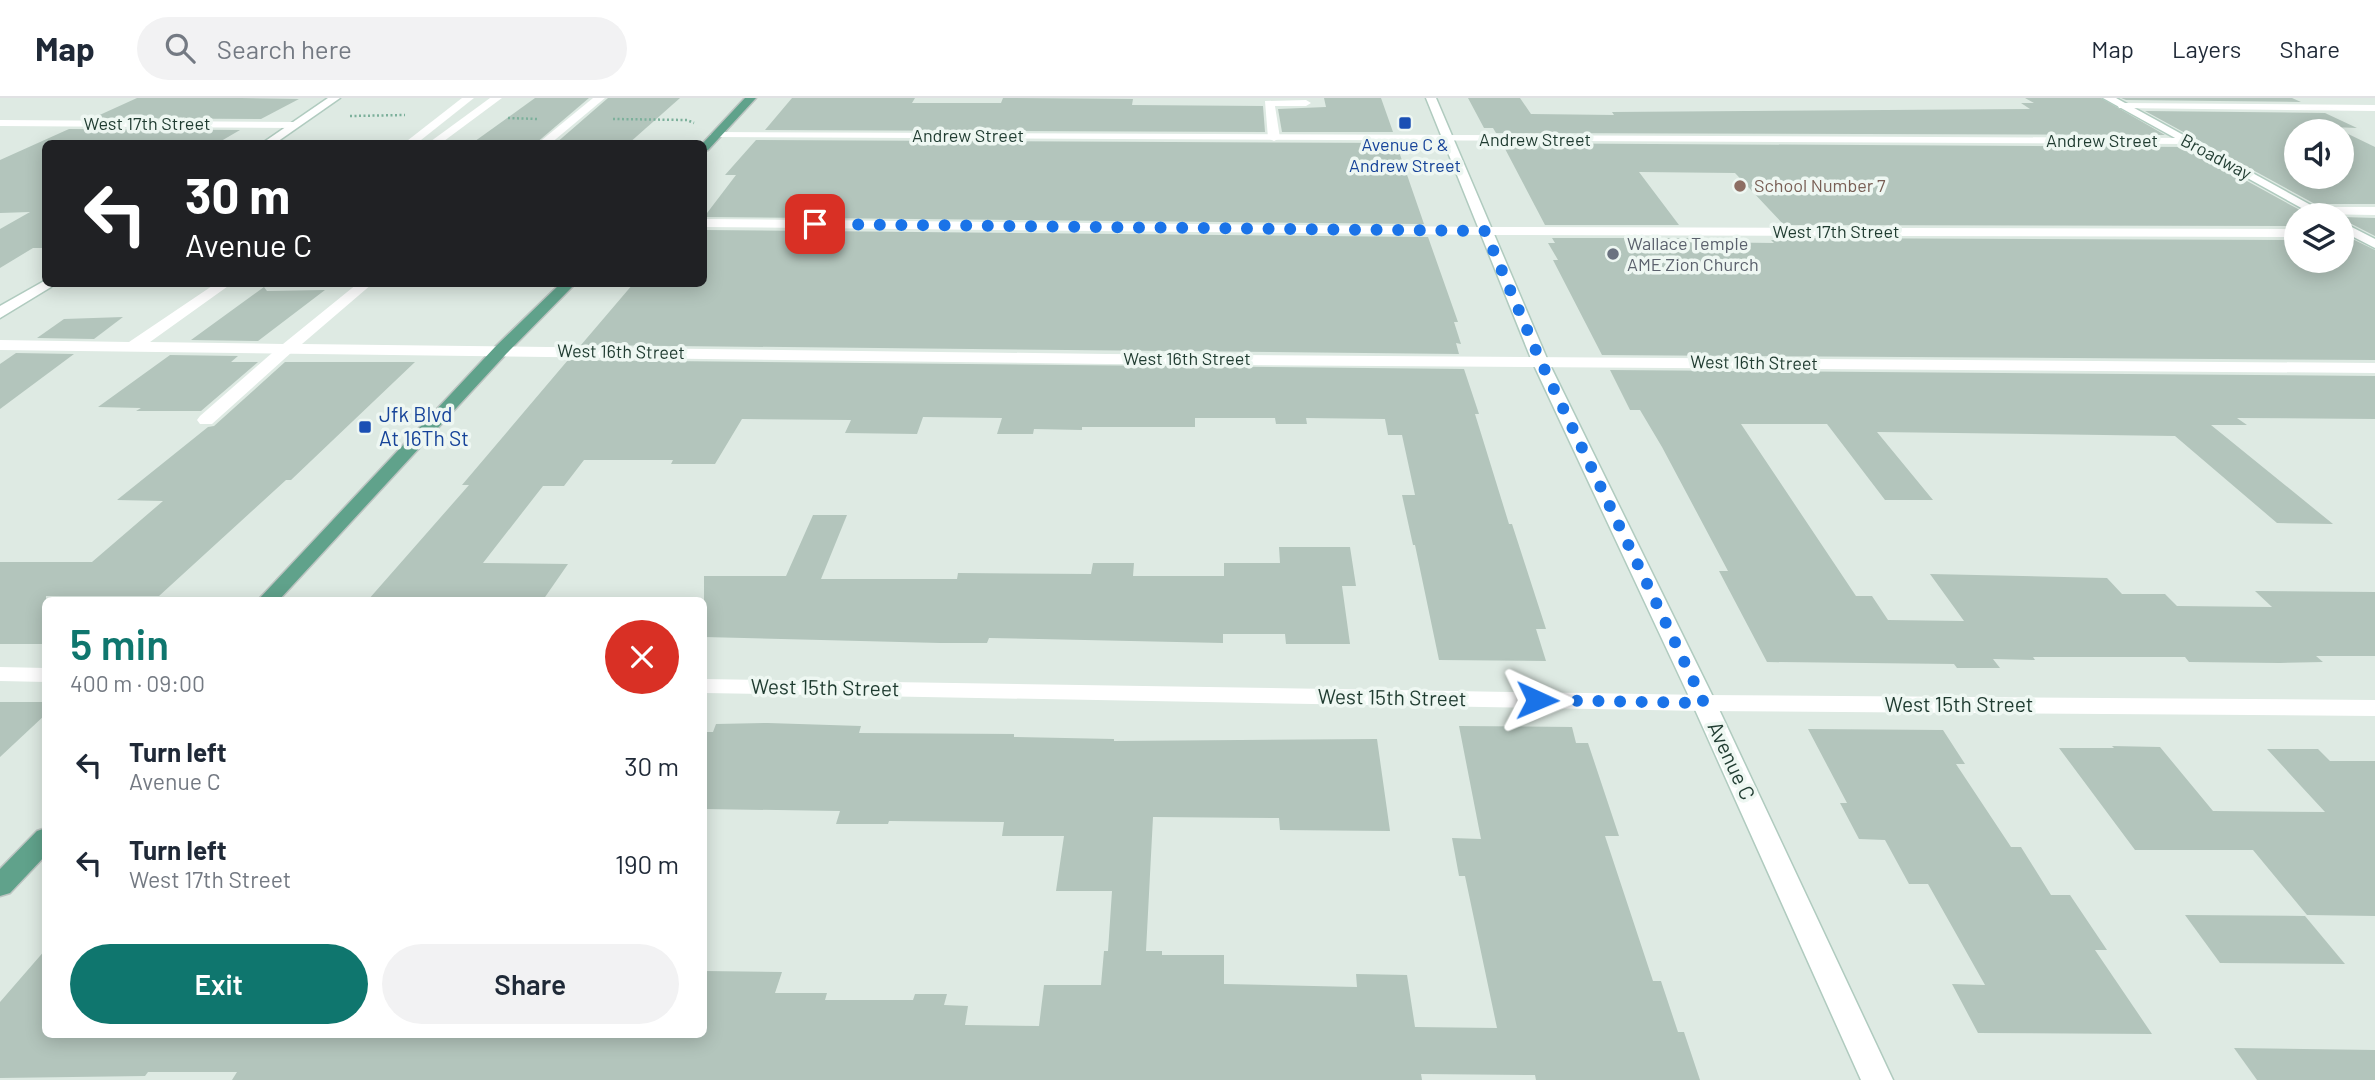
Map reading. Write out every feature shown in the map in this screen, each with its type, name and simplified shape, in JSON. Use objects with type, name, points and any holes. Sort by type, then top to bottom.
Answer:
[{"type":"main road","points":[[707,145],[751,98]]},
{"type":"main road","points":[[271,597],[501,351],[565,287]]},
{"type":"main road","points":[[0,886],[42,842]]},
{"type":"street","points":[[272,140],[335,98]]},
{"type":"street","points":[[413,140],[469,98]]},
{"type":"street","points":[[438,140],[497,98]]},
{"type":"street","points":[[547,140],[600,98]]},
{"type":"street","name":"Avenue C","points":[[1431,98],[1540,360],[1704,703],[1877,1080]]},
{"type":"street","name":"Broadway","points":[[2108,98],[2301,203]]},
{"type":"street","points":[[1274,138],[1269,103],[1306,103]]},
{"type":"street","points":[[2123,106],[2375,108]]},
{"type":"street","points":[[2361,108],[2375,114]]},
{"type":"street","name":"West 17th Street","points":[[0,123],[294,125]]},
{"type":"street","name":"Andrew Street","points":[[716,135],[2186,141]]},
{"type":"street","points":[[2354,212],[2375,211]]},
{"type":"street","name":"West 17th Street","points":[[707,223],[1485,231],[2284,233]]},
{"type":"street","points":[[2354,235],[2375,244]]},
{"type":"street","points":[[0,313],[42,287]]},
{"type":"street","points":[[135,345],[220,287]]},
{"type":"street","points":[[206,420],[361,287]]},
{"type":"street","name":"West 16th Street","points":[[0,345],[1107,359],[2375,368]]},
{"type":"street","points":[[0,674],[42,675]]},
{"type":"street","name":"West 15th Street","points":[[707,686],[1704,703],[2375,708]]},
{"type":"building","points":[[137,98],[299,99],[261,119],[93,118]]},
{"type":"building","points":[[535,98],[589,98],[540,140],[477,140]]},
{"type":"building","points":[[608,98],[680,98],[633,140],[560,140]]},
{"type":"building","points":[[792,98],[915,98],[912,103],[1001,103],[1003,98],[1133,99],[1132,105],[1263,106],[1265,132],[765,130]]},
{"type":"building","points":[[1324,98],[1381,98],[1393,132],[1282,132],[1278,109],[1326,107]]},
{"type":"building","points":[[1468,98],[1520,98],[1531,114],[1614,115],[1612,112],[2030,109],[2021,103],[2034,103],[2025,98],[2101,98],[2165,135],[1496,133],[1493,128],[1484,128]]},
{"type":"building","points":[[2121,98],[2292,98],[2301,102],[2126,100]]},
{"type":"building","points":[[2145,111],[2325,113],[2338,119],[2284,119],[2284,187]]},
{"type":"building","points":[[69,129],[240,130],[223,140],[45,140]]},
{"type":"building","points":[[2354,137],[2375,147],[2375,204],[2313,203],[2288,189],[2354,189]]},
{"type":"building","points":[[756,140],[1396,143],[1424,224],[707,217],[707,213],[736,175],[725,175]]},
{"type":"building","points":[[42,141],[42,248],[33,248],[0,268],[0,229],[30,212],[0,213],[0,160]]},
{"type":"building","points":[[1502,143],[2185,147],[2287,203],[2284,203],[2284,226],[1784,225],[1735,173],[1639,172],[1679,225],[1545,225]]},
{"type":"building","points":[[2354,217],[2375,218],[2375,236],[2354,225]]},
{"type":"building","points":[[707,230],[1428,237],[1458,322],[1454,322],[1461,344],[1456,343],[1459,354],[581,345],[630,287],[707,287]]},
{"type":"building","points":[[1552,238],[1689,238],[1692,242],[1774,243],[1771,240],[1798,240],[1796,238],[2284,240],[2284,273],[2354,273],[2354,240],[2375,250],[2375,360],[1602,355],[1553,260],[1558,260],[1548,243],[1555,243]]},
{"type":"building","points":[[264,287],[267,291],[325,290],[258,341],[191,340]]},
{"type":"building","points":[[123,317],[94,339],[37,338],[64,319]]},
{"type":"building","points":[[16,353],[74,354],[0,409],[0,364]]},
{"type":"building","points":[[170,355],[238,356],[231,362],[258,362],[201,411],[136,411],[141,408],[98,407]]},
{"type":"building","points":[[568,360],[1464,369],[1509,524],[1512,524],[1546,629],[1536,629],[1546,661],[1439,660],[1402,495],[1415,495],[1402,435],[1388,435],[1385,419],[1306,418],[1307,424],[1276,424],[1275,418],[1195,418],[1195,427],[1082,427],[1082,430],[1034,429],[1033,434],[997,434],[1002,418],[923,417],[917,434],[845,433],[851,420],[742,419],[715,464],[671,464],[673,460],[584,460],[564,486],[543,486],[483,563],[568,564],[545,597],[371,597],[469,485],[462,485]]},
{"type":"building","points":[[285,362],[415,362],[291,480],[286,480],[159,596],[42,597],[42,644],[0,644],[0,562],[92,562],[163,501],[117,500],[208,427],[214,426]]},
{"type":"building","points":[[1610,370],[2375,376],[2375,419],[2237,418],[2247,425],[2211,425],[2333,524],[2277,523],[2175,436],[1877,432],[1933,500],[1885,500],[1827,424],[1741,424],[1856,596],[1872,596],[1888,620],[1964,621],[1930,574],[2107,578],[2122,594],[2165,594],[2177,606],[2272,607],[2255,591],[2375,592],[2375,656],[2316,656],[2323,662],[2280,663],[2189,662],[2185,657],[1993,659],[2000,668],[1957,668],[1954,664],[1767,662],[1719,571],[1728,571],[1662,447],[1640,410],[1630,410]]},
{"type":"building","points":[[813,515],[847,515],[821,579],[957,579],[958,573],[1091,574],[1093,563],[1134,563],[1133,576],[1224,576],[1224,563],[1280,563],[1279,547],[1350,547],[1356,586],[1342,586],[1350,644],[1286,644],[1285,634],[1223,634],[1223,643],[989,638],[987,643],[940,643],[707,637],[704,576],[786,576]]},
{"type":"building","points":[[0,702],[42,702],[42,718],[0,757]]},
{"type":"building","points":[[716,724],[861,726],[859,733],[1014,734],[1014,737],[1114,741],[1377,739],[1390,831],[1280,830],[1279,818],[1153,817],[1146,951],[1162,951],[1162,955],[1224,955],[1224,984],[1357,987],[1356,974],[1407,975],[1415,1027],[1497,1028],[1465,876],[1459,876],[1452,838],[1481,839],[1459,726],[1572,727],[1576,743],[1588,743],[1619,836],[1605,836],[1653,981],[1661,981],[1678,1032],[1684,1032],[1700,1080],[1536,1080],[1535,1075],[1421,1074],[1422,1080],[232,1080],[237,1072],[148,1072],[145,1076],[0,1078],[0,1002],[42,954],[42,1038],[707,1038],[707,971],[782,972],[775,993],[827,993],[825,1000],[913,1000],[915,994],[947,994],[944,1005],[968,1006],[965,1025],[1039,1026],[1044,985],[1101,985],[1104,951],[1108,951],[1112,891],[1056,891],[1064,836],[1002,836],[1004,822],[889,821],[888,824],[836,824],[840,811],[707,809],[707,732],[713,732]]},
{"type":"building","points":[[1808,729],[1943,730],[1965,764],[1956,764],[2011,847],[2021,847],[2051,895],[2070,895],[2107,950],[2095,950],[2152,1034],[1978,1033],[1952,984],[1985,985],[1928,884],[1909,884],[1885,840],[1859,839],[1840,803],[1847,803]]},
{"type":"building","points":[[2112,746],[2160,747],[2213,811],[2325,812],[2267,749],[2318,749],[2330,761],[2375,761],[2375,916],[2307,915],[2253,850],[2135,850],[2059,748],[2114,748]]},
{"type":"building","points":[[2185,915],[2305,916],[2345,964],[2220,963]]},
{"type":"building","points":[[2234,1048],[2375,1050],[2375,1080],[2257,1080]]},
{"type":"place","name":"Avenue C & Andrew Street","points":[[1405,123]]},
{"type":"place","name":"School Number 7","points":[[1740,186]]},
{"type":"place","name":"Wallace Temple AME Zion Church","points":[[1613,254]]},
{"type":"place","name":"Jfk Blvd At 16Th St","points":[[365,427]]},
{"type":"route","points":[[815,224],[1485,231],[1540,360],[1704,703],[1537,700]]}]
